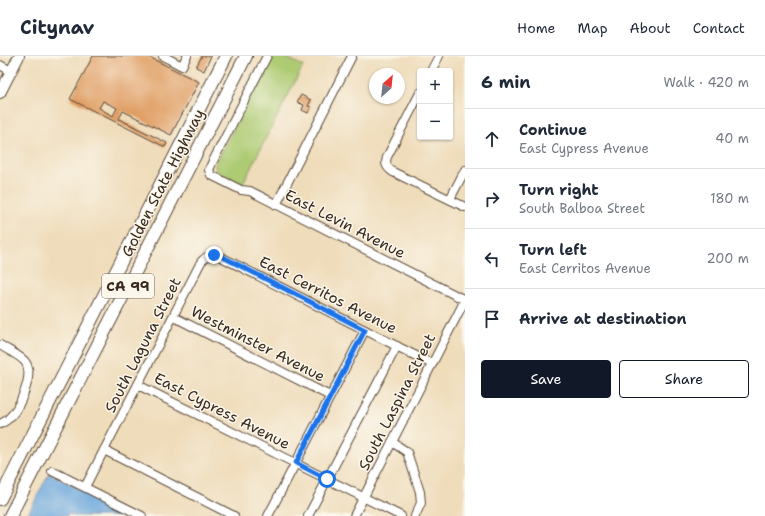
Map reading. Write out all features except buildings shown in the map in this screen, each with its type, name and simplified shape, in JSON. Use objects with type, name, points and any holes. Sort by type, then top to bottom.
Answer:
[{"type":"highway","name":"Golden State Highway","points":[[0,499],[226,56]]},
{"type":"highway","name":"Golden State Highway","points":[[10,516],[246,56]]},
{"type":"main road","points":[[0,93],[19,56]]},
{"type":"street","points":[[163,56],[182,66],[187,56]]},
{"type":"street","name":"East Levin Avenue","points":[[267,56],[212,163],[209,170],[212,175],[240,190],[250,191],[465,300]]},
{"type":"street","points":[[276,204],[352,56]]},
{"type":"street","points":[[433,68],[439,56]]},
{"type":"street","points":[[0,65],[11,71]]},
{"type":"street","points":[[417,99],[387,157],[386,165],[388,169],[393,172],[465,207]]},
{"type":"street","points":[[450,199],[465,170]]},
{"type":"street","name":"South Laguna Street","points":[[85,487],[174,317],[201,262],[210,255]]},
{"type":"street","name":"East Cerritos Avenue","points":[[210,255],[221,256],[432,364]]},
{"type":"street","name":"South Laspina Street","points":[[354,516],[465,300]]},
{"type":"street","name":"Westminster Avenue","points":[[174,317],[330,396]]},
{"type":"street","points":[[268,516],[365,330]]},
{"type":"street","points":[[0,346],[25,361],[29,373],[26,387],[16,409],[8,419],[0,424]]},
{"type":"street","points":[[308,516],[397,346]]},
{"type":"street","name":"East Cypress Avenue","points":[[138,384],[401,516]]},
{"type":"street","points":[[392,442],[407,452],[420,492],[421,503],[415,516]]},
{"type":"street","points":[[104,450],[234,516]]},
{"type":"street","points":[[52,471],[142,516]]},
{"type":"green space","points":[[271,56],[283,56],[303,66],[242,185],[216,172],[215,165]]},
{"type":"water","points":[[49,473],[134,516],[74,516],[70,514],[65,516],[27,516]]},
{"type":"route","points":[[214,255],[221,256],[365,330],[296,463],[327,479]]}]
